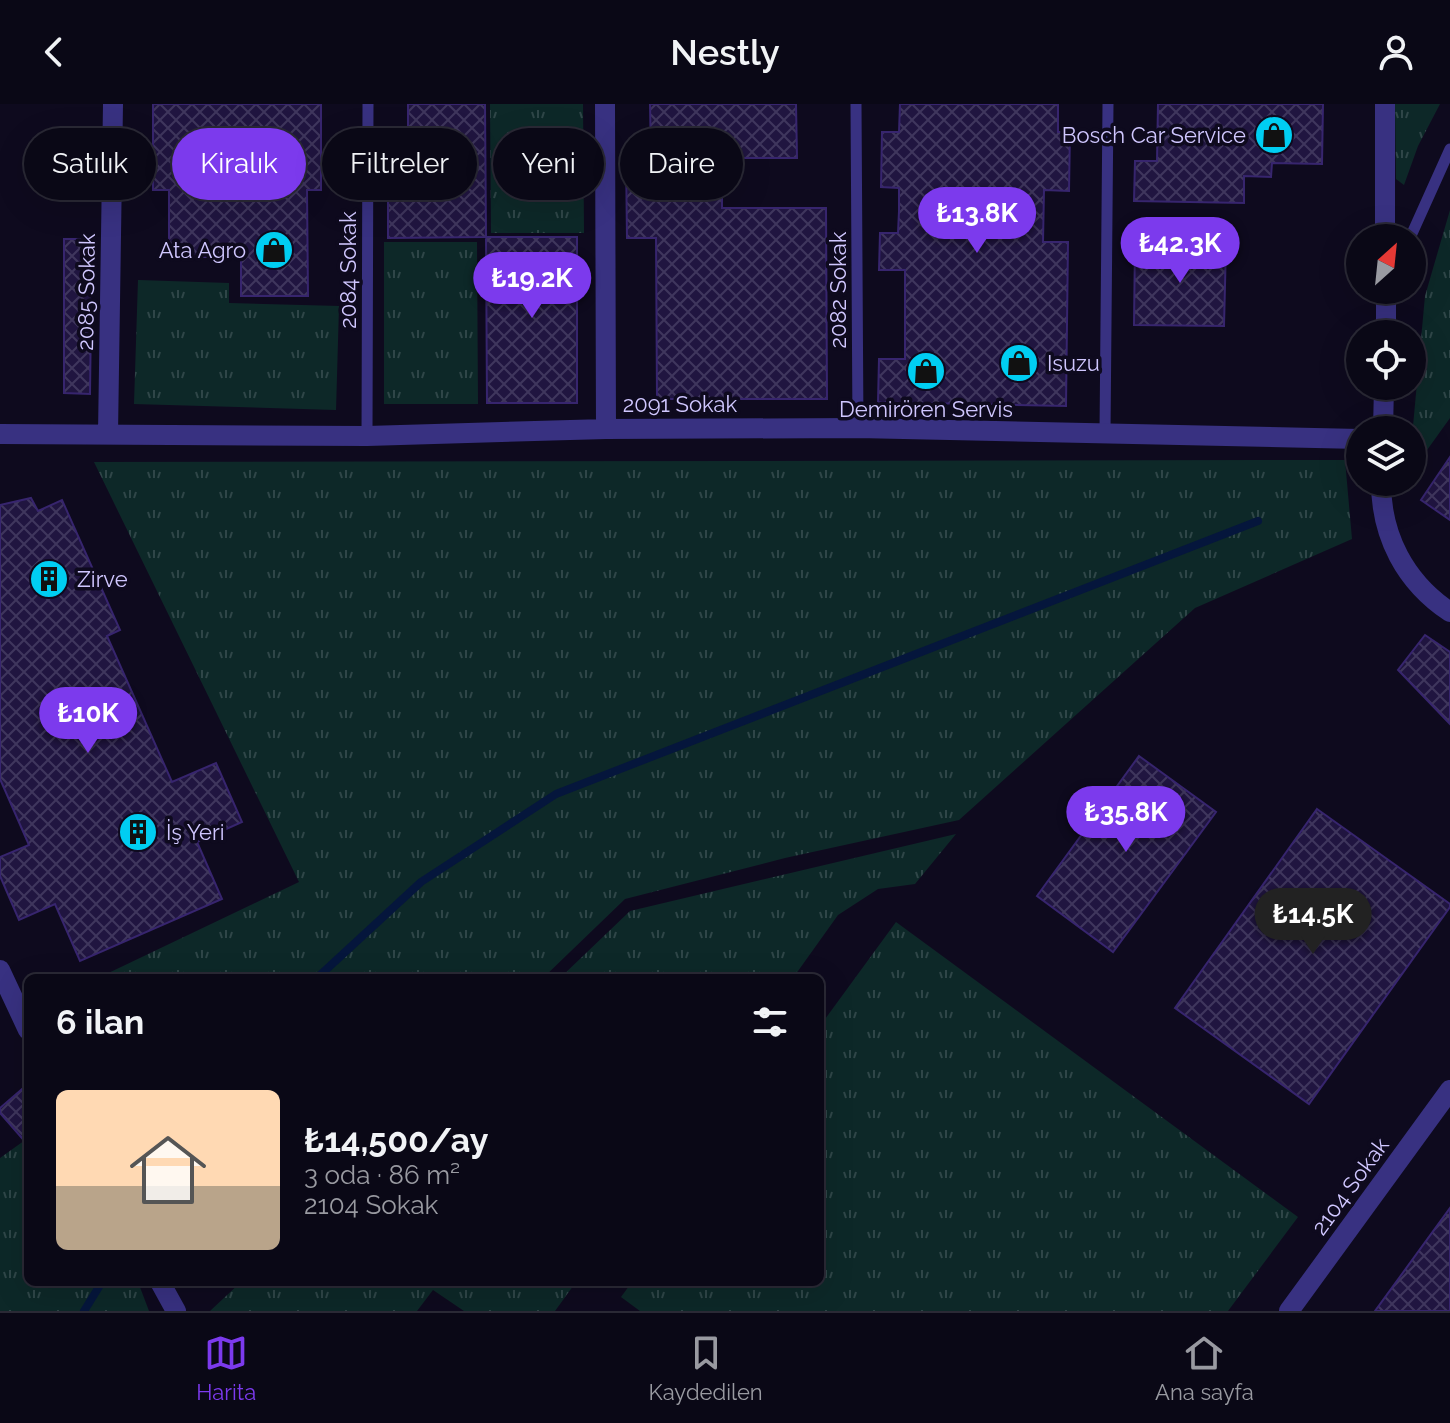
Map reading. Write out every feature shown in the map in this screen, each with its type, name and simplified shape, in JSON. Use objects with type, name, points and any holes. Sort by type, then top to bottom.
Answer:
[{"type":"street","name":"2085 Sokak","points":[[108,434],[113,104]]},
{"type":"street","points":[[605,104],[606,429]]},
{"type":"street","points":[[1385,104],[1385,224]]},
{"type":"street","name":"2091 Sokak","points":[[0,434],[367,436],[606,429],[858,428],[1346,439]]},
{"type":"street","points":[[1382,496],[1383,516],[1396,555],[1414,582],[1450,612]]},
{"type":"street","points":[[0,970],[24,1021]]},
{"type":"street","name":"2104 Sokak","points":[[1289,1311],[1450,1090]]},
{"type":"street","points":[[162,1286],[176,1311]]},
{"type":"lane","name":"2084 Sokak","points":[[367,436],[368,104]]},
{"type":"lane","name":"2082 Sokak","points":[[856,104],[858,428]]},
{"type":"lane","points":[[1105,433],[1108,104]]},
{"type":"lane","points":[[1416,224],[1450,149]]},
{"type":"green space","points":[[490,104],[583,104],[583,128],[493,128],[493,200],[584,200],[584,233],[491,233]]},
{"type":"green space","points":[[1395,104],[1440,104],[1418,146],[1404,185],[1396,179]]},
{"type":"green space","points":[[1450,210],[1450,418],[1426,451],[1426,416],[1414,416],[1415,400],[1426,400],[1426,320],[1423,320],[1426,293]]},
{"type":"green space","points":[[384,242],[477,242],[478,404],[384,404]]},
{"type":"green space","points":[[138,280],[229,283],[229,303],[339,306],[336,410],[134,404]]},
{"type":"green space","points":[[1345,460],[1352,539],[1195,608],[959,820],[785,858],[625,899],[547,974],[106,974],[299,882],[94,462]]},
{"type":"green space","points":[[956,834],[915,884],[878,889],[838,915],[796,974],[564,974],[630,911]]},
{"type":"green space","points":[[896,922],[1298,1217],[1228,1311],[640,1311],[621,1297],[629,1286],[824,1286],[824,1021]]},
{"type":"green space","points":[[24,1141],[24,1286],[140,1286],[149,1311],[0,1311],[0,1158]]},
{"type":"green space","points":[[237,1286],[573,1286],[555,1311],[464,1311],[433,1290],[417,1311],[210,1311]]},
{"type":"building","points":[[153,104],[321,104],[321,190],[307,190],[308,296],[241,296],[241,257],[169,257],[169,190],[156,190],[156,128],[153,128]]},
{"type":"building","points":[[408,104],[485,104],[486,237],[388,238],[388,200],[477,200],[477,128],[408,128]]},
{"type":"building","points":[[650,104],[796,104],[797,158],[743,158],[743,128],[650,128]]},
{"type":"building","points":[[900,104],[1058,104],[1058,132],[1070,132],[1069,191],[1044,190],[1043,242],[1068,242],[1066,406],[878,402],[879,359],[905,359],[905,270],[879,270],[880,233],[898,233],[899,211],[899,188],[881,187],[882,132],[899,132]]},
{"type":"building","points":[[1158,104],[1323,104],[1322,164],[1272,163],[1271,177],[1244,176],[1244,203],[1134,201],[1135,161],[1157,161]]},
{"type":"building","points":[[627,200],[722,200],[722,208],[826,208],[827,399],[657,399],[656,238],[627,238]]},
{"type":"building","points":[[486,237],[577,237],[577,403],[487,403]]},
{"type":"building","points":[[64,239],[92,239],[90,394],[64,393]]},
{"type":"building","points":[[1135,243],[1226,245],[1224,326],[1134,325]]},
{"type":"building","points":[[1450,457],[1450,520],[1421,500]]},
{"type":"building","points":[[31,498],[38,511],[62,500],[120,630],[107,636],[172,782],[216,763],[242,822],[197,842],[222,899],[80,961],[55,904],[19,920],[0,876],[0,857],[29,845],[0,779],[0,505]]},
{"type":"building","points":[[1425,635],[1450,652],[1450,724],[1398,670]]},
{"type":"building","points":[[1139,756],[1216,812],[1113,952],[1037,896]]},
{"type":"building","points":[[1317,809],[1450,904],[1450,907],[1309,1104],[1175,1008]]},
{"type":"building","points":[[24,1087],[24,1140],[0,1113],[0,1108]]},
{"type":"building","points":[[1450,1208],[1450,1311],[1375,1311]]},
{"type":"waterway","points":[[321,974],[421,882],[556,794],[1258,521]]},
{"type":"waterway","points":[[84,1311],[100,1286]]},
{"type":"place","name":"Bosch Car Service","points":[[1274,135]]},
{"type":"place","name":"Ata Agro","points":[[274,250]]},
{"type":"place","name":"Isuzu","points":[[1019,363]]},
{"type":"place","name":"Demirören Servis","points":[[926,371]]},
{"type":"place","name":"Zirve","points":[[49,579]]},
{"type":"place","name":"İş Yeri","points":[[138,832]]}]
